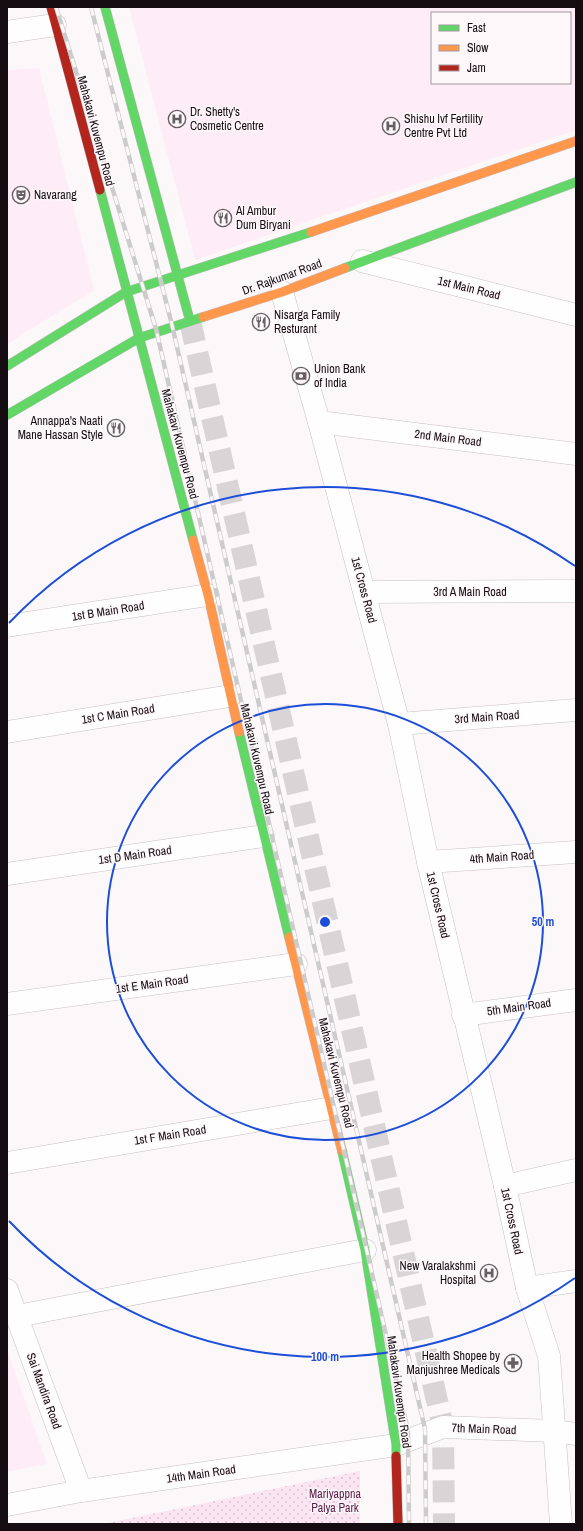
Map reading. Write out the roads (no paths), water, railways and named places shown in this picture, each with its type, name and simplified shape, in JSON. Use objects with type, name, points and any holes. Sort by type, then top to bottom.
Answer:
[{"type":"main road","points":[[105,7],[190,321]]},
{"type":"main road","name":"Mahakavi Kuvempu Road","points":[[53,16],[208,595],[262,836],[332,1108],[365,1250],[396,1445],[398,1524]]},
{"type":"main road","points":[[7,366],[126,292],[272,245],[576,141]]},
{"type":"main road","name":"Dr. Rajkumar Road","points":[[7,415],[139,338],[282,292],[576,182]]},
{"type":"street","points":[[7,32],[53,16]]},
{"type":"street","name":"1st Main Road","points":[[362,261],[576,315]]},
{"type":"street","name":"1st Cross Road","points":[[282,292],[319,422],[399,724],[428,862],[463,1015],[505,1186],[527,1288],[549,1356],[561,1524]]},
{"type":"street","name":"2nd Main Road","points":[[319,422],[576,454]]},
{"type":"street","name":"3rd A Main Road","points":[[365,592],[576,591]]},
{"type":"street","name":"1st B Main Road","points":[[7,626],[208,595]]},
{"type":"street","name":"1st C Main Road","points":[[7,732],[230,696]]},
{"type":"street","name":"3rd Main Road","points":[[399,724],[576,710]]},
{"type":"street","name":"1st D Main Road","points":[[7,874],[262,836]]},
{"type":"street","name":"4th Main Road","points":[[428,862],[576,852]]},
{"type":"street","name":"1st E Main Road","points":[[7,1004],[296,964]]},
{"type":"street","name":"5th Main Road","points":[[463,1015],[576,1000]]},
{"type":"street","name":"1st F Main Road","points":[[7,1162],[332,1108]]},
{"type":"street","points":[[505,1186],[576,1170]]},
{"type":"street","points":[[17,1316],[365,1250]]},
{"type":"street","points":[[527,1288],[576,1282]]},
{"type":"street","name":"Sai Mandira Road","points":[[7,1290],[81,1492]]},
{"type":"street","name":"7th Main Road","points":[[396,1445],[443,1427],[554,1431],[576,1434]]},
{"type":"street","name":"14th Main Road","points":[[7,1505],[81,1492],[396,1445]]},
{"type":"tunnel","points":[[190,321],[443,1427],[444,1524]]},
{"type":"railway","points":[[56,7],[156,329],[408,1431],[409,1524]]},
{"type":"railway","points":[[91,7],[172,325],[425,1429],[426,1524]]},
{"type":"place","name":"Dr. Shetty's Cosmetic Centre","points":[[177,119]]},
{"type":"place","name":"Shishu Ivf Fertility Centre Pvt Ltd","points":[[391,126]]},
{"type":"place","name":"Navarang","points":[[21,195]]},
{"type":"place","name":"Al Ambur Dum Biryani","points":[[223,218]]},
{"type":"place","name":"Nisarga Family Resturant","points":[[261,322]]},
{"type":"place","name":"Union Bank of India","points":[[301,376]]},
{"type":"place","name":"Annappa's Naati Mane Hassan Style","points":[[116,428]]},
{"type":"place","name":"New Varalakshmi Hospital","points":[[489,1273]]},
{"type":"place","name":"Health Shopee by Manjushree Medicals","points":[[513,1363]]},
{"type":"park label","name":"Mariyappna Palya Park","points":[[335,1501]]}]
